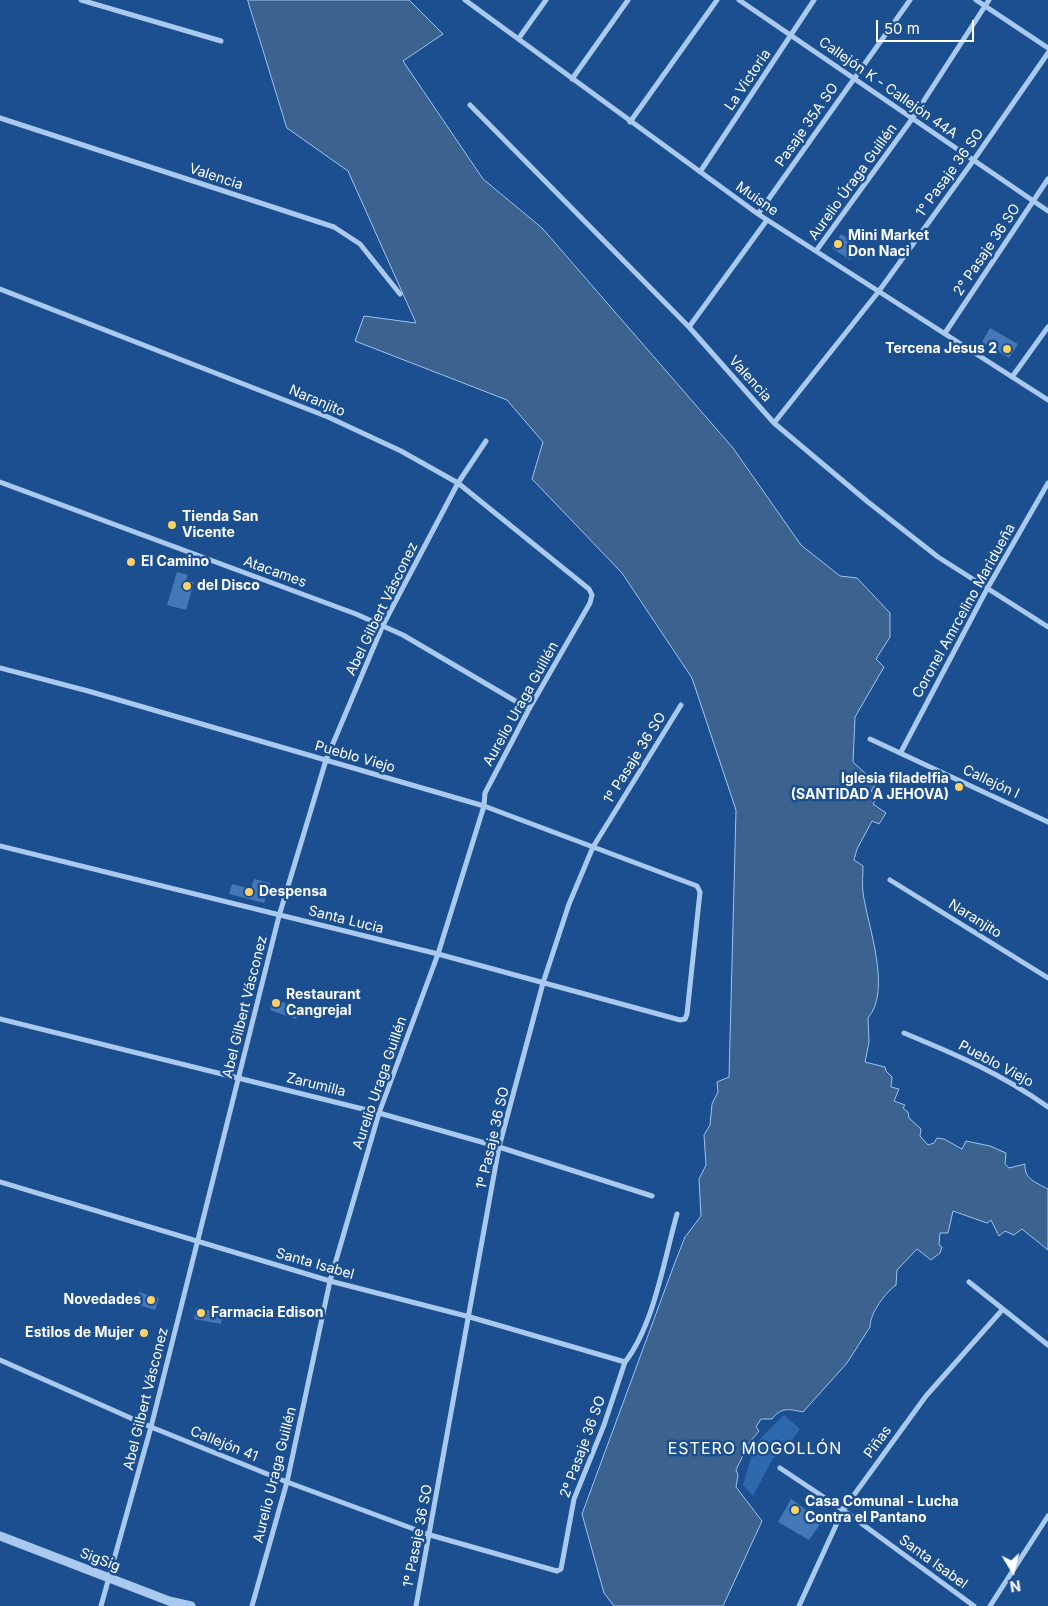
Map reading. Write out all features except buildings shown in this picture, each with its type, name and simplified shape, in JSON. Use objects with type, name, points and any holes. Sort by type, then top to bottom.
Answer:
[{"type":"street","points":[[81,0],[221,41]]},
{"type":"street","name":"Muisne","points":[[465,0],[758,214],[1048,400]]},
{"type":"street","points":[[519,38],[546,0]]},
{"type":"street","points":[[572,79],[628,0]]},
{"type":"street","points":[[630,122],[717,0]]},
{"type":"street","name":"Callejón K - Callejón 44A","points":[[739,0],[1048,211]]},
{"type":"street","name":"La Victoria","points":[[700,172],[814,0]]},
{"type":"street","name":"Pasaje 35A SO","points":[[758,214],[910,0]]},
{"type":"street","points":[[976,0],[1048,48]]},
{"type":"street","name":"Aurelio Úraga Guillén","points":[[816,251],[912,119],[989,0]]},
{"type":"street","name":"1° Pasaje 36 SO","points":[[774,422],[879,291],[974,161],[1048,52]]},
{"type":"street","name":"Valencia","points":[[470,105],[689,327],[774,422],[868,502],[938,557],[1048,627]]},
{"type":"street","name":"Valencia","points":[[0,118],[334,227],[360,244],[400,294]]},
{"type":"street","name":"2° Pasaje 36 SO","points":[[945,333],[1048,179]]},
{"type":"street","points":[[689,327],[767,220]]},
{"type":"street","name":"Naranjito","points":[[0,289],[328,416],[401,451],[458,483],[592,592]]},
{"type":"street","points":[[1012,377],[1048,327]]},
{"type":"street","name":"Abel Gilbert Vásconez","points":[[101,1606],[151,1427],[280,916],[326,760],[383,626],[458,483],[486,441]]},
{"type":"street","name":"Atacames","points":[[0,482],[383,626],[529,709]]},
{"type":"street","name":"Coronel Amrcelino Maridueña","points":[[901,752],[987,589],[1048,483]]},
{"type":"street","name":"Aurelio Uraga Guillén","points":[[252,1606],[287,1482],[330,1281],[379,1113],[438,954],[484,806],[486,791],[529,709],[590,603],[592,592]]},
{"type":"street","name":"Pueblo Viejo","points":[[0,668],[88,691],[484,806],[697,886],[700,892],[685,1019]]},
{"type":"street","name":"1º Pasaje 36 SO","points":[[416,1606],[470,1316],[499,1147],[543,983],[569,904],[593,847],[681,705]]},
{"type":"street","name":"Callejón I","points":[[870,739],[1048,822]]},
{"type":"street","name":"Santa Lucia","points":[[0,846],[438,954],[680,1020],[685,1019]]},
{"type":"street","name":"Naranjito","points":[[890,880],[1048,978]]},
{"type":"street","name":"Zarumilla","points":[[0,1019],[379,1113],[499,1147],[652,1196]]},
{"type":"street","name":"Pueblo Viejo","points":[[904,1033],[975,1062],[1048,1106]]},
{"type":"street","name":"Santa Isabel","points":[[0,1182],[330,1281],[470,1316],[625,1362]]},
{"type":"street","name":"2º Pasaje 36 SO","points":[[560,1570],[574,1499],[604,1425],[625,1362],[637,1345],[647,1321],[677,1214]]},
{"type":"street","points":[[969,1282],[1048,1345]]},
{"type":"street","name":"Piñas","points":[[799,1606],[843,1510],[926,1396],[1003,1309]]},
{"type":"street","name":"Callejón 41","points":[[0,1360],[151,1427],[287,1482],[430,1535],[560,1570]]},
{"type":"street","name":"Santa Isabel","points":[[780,1468],[843,1510],[974,1606]]},
{"type":"street","points":[[990,1606],[1048,1516]]},
{"type":"street","name":"SigSig","points":[[0,1536],[109,1579],[170,1601],[191,1606]]},
{"type":"shaded area","points":[[248,0],[409,0],[443,34],[403,61],[483,179],[542,228],[733,448],[801,545],[840,576],[857,578],[890,613],[890,637],[876,659],[884,667],[855,717],[853,762],[866,774],[863,780],[878,781],[871,791],[878,796],[873,804],[886,813],[879,824],[872,821],[857,849],[854,860],[863,866],[863,893],[878,975],[878,991],[875,1006],[868,1018],[869,1042],[865,1062],[885,1067],[892,1077],[891,1087],[899,1089],[894,1101],[905,1105],[903,1108],[908,1112],[909,1118],[921,1129],[920,1136],[928,1145],[934,1143],[937,1138],[944,1139],[962,1149],[966,1141],[990,1146],[1006,1153],[1005,1164],[1009,1168],[1025,1164],[1028,1177],[1048,1189],[1048,1250],[1022,1229],[1014,1235],[1005,1231],[999,1236],[991,1220],[987,1223],[953,1211],[948,1233],[940,1233],[939,1245],[942,1247],[940,1253],[931,1260],[917,1249],[897,1270],[896,1285],[879,1304],[870,1327],[847,1363],[803,1412],[782,1411],[772,1419],[761,1419],[756,1427],[759,1431],[749,1443],[736,1470],[738,1475],[736,1487],[762,1521],[723,1606],[614,1606],[604,1593],[582,1514],[685,1237],[701,1216],[699,1179],[706,1165],[704,1135],[710,1125],[712,1104],[718,1092],[717,1082],[729,1077],[736,810],[692,678],[622,573],[532,479],[543,442],[507,400],[355,341],[364,316],[416,323],[348,171],[287,128]]},
{"type":"shaded area","points":[[784,1415],[800,1429],[784,1452],[773,1458],[753,1496],[743,1485],[755,1444]]},
{"type":"place","name":"Mini Market Don Naci","points":[[838,244]]},
{"type":"place","name":"Tercena Jesus 2","points":[[1007,349]]},
{"type":"place","name":"Tienda San Vicente","points":[[172,525]]},
{"type":"place","name":"El Camino","points":[[131,562]]},
{"type":"place","name":"del Disco","points":[[187,586]]},
{"type":"place","name":"Iglesia filadelfia (SANTIDAD A JEHOVA)","points":[[959,787]]},
{"type":"place","name":"Despensa","points":[[249,892]]},
{"type":"place","name":"Restaurant Cangrejal","points":[[276,1003]]},
{"type":"place","name":"Novedades","points":[[151,1300]]},
{"type":"place","name":"Farmacia Edison","points":[[201,1313]]},
{"type":"place","name":"Estilos de Mujer","points":[[144,1333]]},
{"type":"place","name":"Casa Comunal - Lucha Contra el Pantano","points":[[795,1510]]},
{"type":"district","name":"ESTERO MOGOLLÓN","points":[[755,1449]]}]
